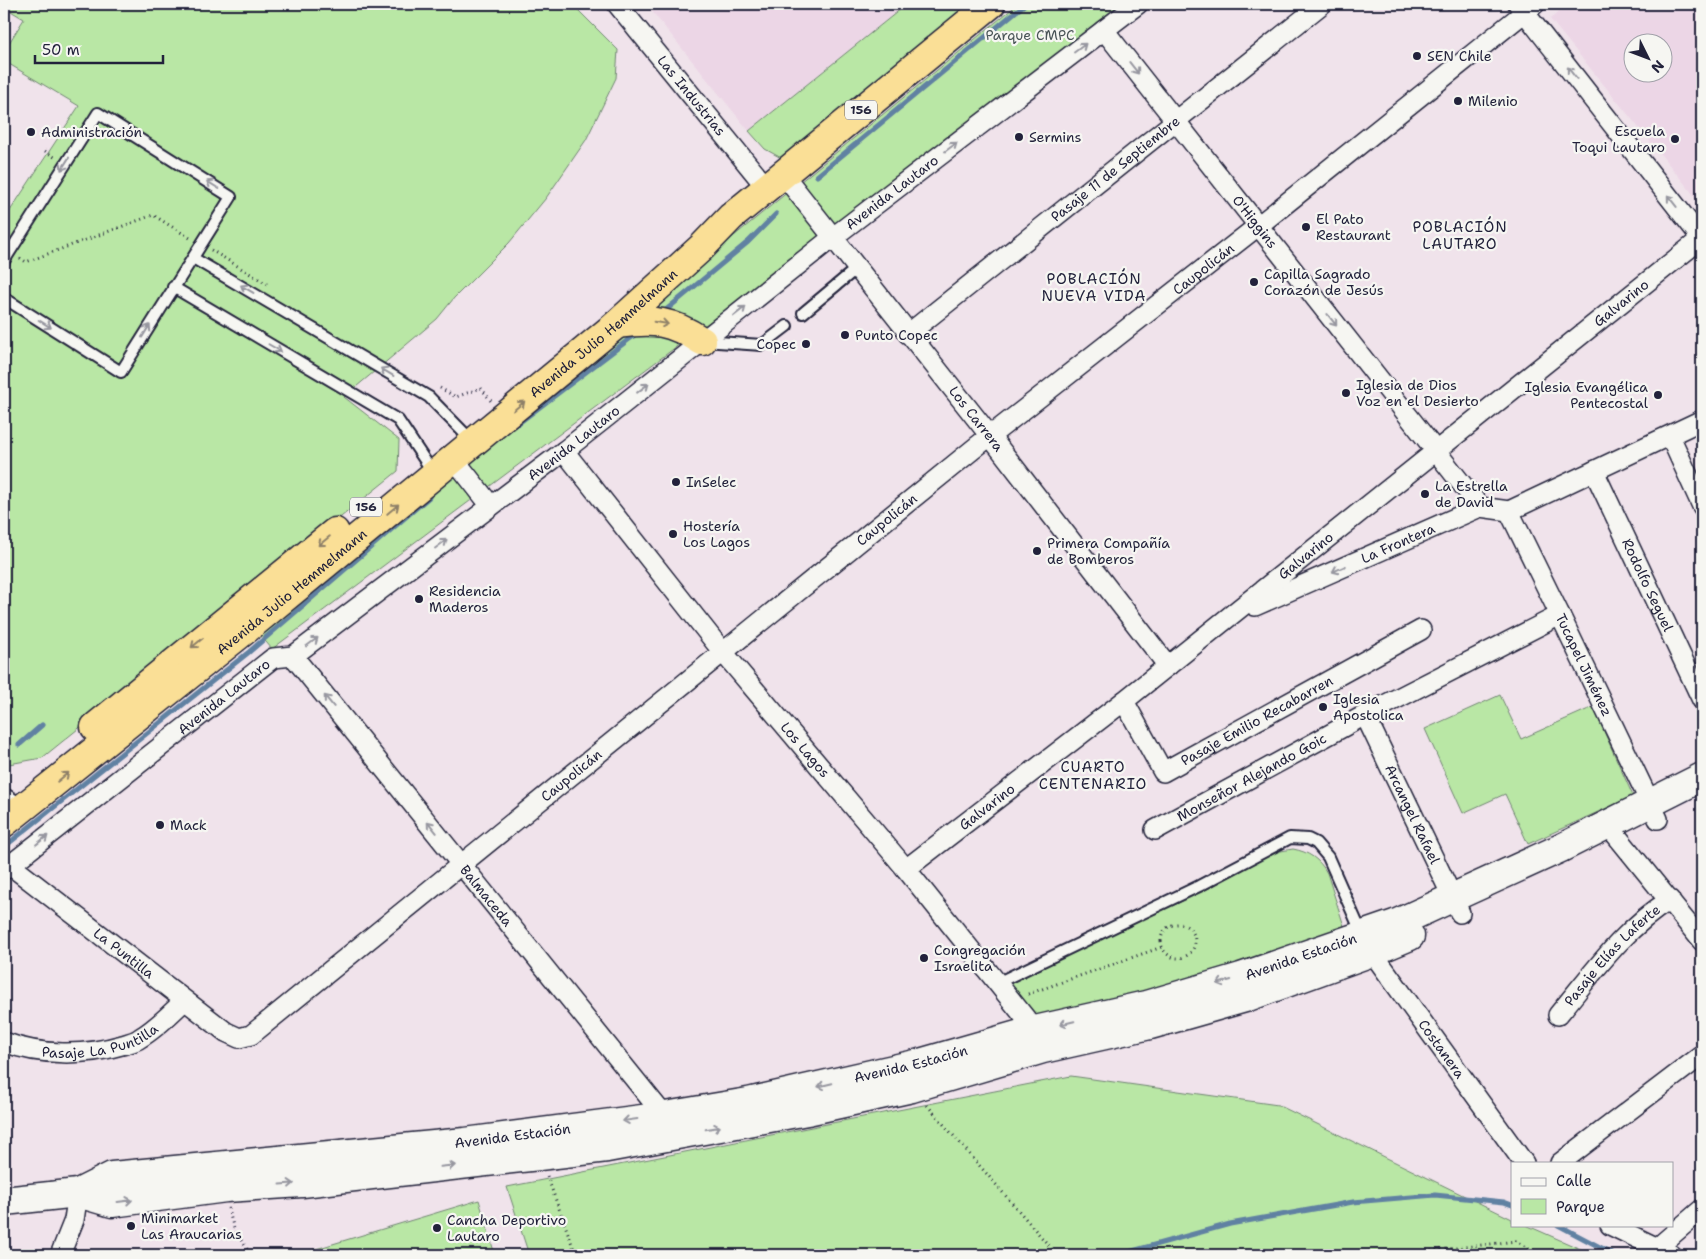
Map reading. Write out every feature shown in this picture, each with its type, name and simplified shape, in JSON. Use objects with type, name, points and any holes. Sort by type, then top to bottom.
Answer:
[{"type":"highway","name":"Avenida Julio Hemmelmann","points":[[450,453],[617,324],[702,247],[731,217],[991,4]]},
{"type":"highway","name":"Avenida Julio Hemmelmann","points":[[9,804],[249,627],[450,453],[693,238],[731,217]]},
{"type":"highway","points":[[617,324],[644,321],[664,322],[685,330],[702,341]]},
{"type":"street","name":"Las Industrias","points":[[617,4],[774,181]]},
{"type":"street","name":"Avenida Lautaro","points":[[7,867],[273,658],[294,656],[491,506],[832,238],[1138,4]]},
{"type":"street","name":"Pasaje 11 de Septiembre","points":[[908,334],[1322,4]]},
{"type":"street","name":"Caupolicán","points":[[240,1038],[251,1035],[262,1027],[722,651],[990,436],[1258,226],[1526,7]]},
{"type":"street","points":[[1526,7],[1702,239]]},
{"type":"street","name":"O'Higgins","points":[[1104,30],[1480,507]]},
{"type":"street","name":"Los Carrera","points":[[774,181],[832,238],[857,268],[1168,666]]},
{"type":"street","name":"Galvarino","points":[[906,868],[1124,701],[1702,239]]},
{"type":"street","points":[[1480,507],[1509,511],[1702,420]]},
{"type":"street","points":[[1670,436],[1702,506]]},
{"type":"street","name":"Los Lagos","points":[[564,450],[722,651],[906,868],[997,983],[1039,1040]]},
{"type":"street","points":[[450,453],[491,506]]},
{"type":"street","name":"Rodolfo Seguel","points":[[1594,471],[1702,700]]},
{"type":"street","name":"La Frontera","points":[[1231,616],[1480,507]]},
{"type":"street","name":"Tucapel Jiménez","points":[[1509,511],[1654,811]]},
{"type":"street","name":"Monseñor Alejando Goic","points":[[1156,830],[1365,716],[1560,614]]},
{"type":"street","name":"Pasaje Emilio Recabarren","points":[[1124,701],[1163,772],[1420,630]]},
{"type":"street","name":"Balmaceda","points":[[294,656],[672,1125]]},
{"type":"street","name":"Arcangel Rafael","points":[[1365,716],[1456,905]]},
{"type":"street","name":"Avenida Estación","points":[[78,1193],[112,1203],[226,1188],[302,1183],[537,1144],[672,1125],[807,1111],[912,1088],[1039,1040],[1146,1005],[1367,943],[1395,924],[1456,905],[1561,848],[1612,831],[1654,811],[1702,777]]},
{"type":"street","name":"Avenida Estación","points":[[1654,811],[1702,798]]},
{"type":"street","points":[[1612,831],[1702,941]]},
{"type":"street","name":"La Puntilla","points":[[7,867],[226,1032],[240,1038]]},
{"type":"street","name":"Pasaje Elías Laferte","points":[[1558,1015],[1621,940],[1652,911],[1670,900]]},
{"type":"street","name":"Costanera","points":[[1367,943],[1523,1162]]},
{"type":"street","name":"Pasaje La Puntilla","points":[[4,1042],[20,1048],[44,1052],[104,1050],[138,1040],[162,1023],[184,1001]]},
{"type":"street","name":"Avenida Estación","points":[[672,1125],[748,1102],[920,1063],[1039,1040]]},
{"type":"street","points":[[1561,1162],[1702,1055]]},
{"type":"street","name":"Avenida Estación","points":[[4,1201],[78,1193],[112,1176],[455,1143],[537,1144]]},
{"type":"street","points":[[60,1255],[74,1220],[78,1193]]},
{"type":"street","points":[[1612,1226],[1664,1251],[1702,1209]]},
{"type":"lane","points":[[4,261],[98,113],[231,197],[121,372],[4,298]]},
{"type":"lane","points":[[193,258],[429,397],[450,453]]},
{"type":"lane","points":[[804,313],[857,268]]},
{"type":"lane","points":[[173,287],[398,420],[450,453]]},
{"type":"lane","points":[[702,341],[762,345],[787,326]]},
{"type":"lane","points":[[997,983],[1199,886],[1290,838],[1300,837],[1308,839],[1323,849],[1367,943]]},
{"type":"path","points":[[1180,924],[1190,929],[1193,933],[1195,944],[1193,950],[1184,957],[1173,958],[1162,947],[1162,935],[1169,927],[1180,924]]},
{"type":"path","points":[[1010,1000],[1162,947]]},
{"type":"path","points":[[912,1088],[1057,1255]]},
{"type":"path","points":[[537,1144],[576,1255]]},
{"type":"path","points":[[226,1188],[228,1209],[234,1229],[251,1255]]},
{"type":"path","points":[[1396,1255],[1516,1241],[1542,1255]]},
{"type":"path","points":[[1338,1255],[1346,1252],[1391,1255]]},
{"type":"shaded area","points":[[646,4],[907,4],[749,131]]},
{"type":"shaded area","name":"Escuela Toqui Lautaro","points":[[1569,4],[1702,4],[1702,205],[1550,19]]},
{"type":"green space","points":[[4,4],[572,4],[618,50],[616,78],[586,140],[546,198],[509,243],[454,298],[437,319],[344,397],[399,440],[398,471],[42,758],[9,764],[4,761],[4,220],[79,106],[4,61],[4,51],[24,19],[4,7]]},
{"type":"green space","points":[[907,4],[974,4],[783,159],[765,149],[749,131]]},
{"type":"green space","name":"Parque CMPC","points":[[1018,4],[1120,4],[807,249],[272,649],[254,628]]},
{"type":"green space","points":[[1500,695],[1521,739],[1593,707],[1633,796],[1528,844],[1505,794],[1463,813],[1425,729]]},
{"type":"green space","points":[[1293,849],[1313,857],[1327,873],[1344,926],[1328,939],[1263,963],[1038,1017],[1007,983],[1202,892],[1275,852]]},
{"type":"green space","points":[[1071,1076],[1278,1105],[1511,1219],[1511,1226],[1528,1226],[1594,1255],[529,1255],[507,1187]]},
{"type":"green space","name":"Cancha Deportivo Lautaro","points":[[479,1200],[495,1255],[296,1255]]},
{"type":"waterway","points":[[817,176],[1025,4]]},
{"type":"waterway","points":[[666,310],[748,242],[776,214]]},
{"type":"waterway","points":[[516,425],[636,334]]},
{"type":"waterway","points":[[4,847],[249,652],[429,497]]},
{"type":"waterway","points":[[19,745],[42,725]]},
{"type":"waterway","points":[[1118,1255],[1230,1224],[1353,1202],[1435,1195],[1504,1202],[1511,1205]]},
{"type":"waterway","points":[[1560,1226],[1615,1255]]},
{"type":"place","name":"SEN Chile","points":[[1417,56]]},
{"type":"place","name":"Milenio","points":[[1458,101]]},
{"type":"place","name":"Administración","points":[[31,132]]},
{"type":"place","name":"Sermins","points":[[1019,137]]},
{"type":"place","name":"Escuela Toqui Lautaro","points":[[1675,139]]},
{"type":"place","name":"El Pato Restaurant","points":[[1306,227]]},
{"type":"place","name":"Capilla Sagrado Corazón de Jesús","points":[[1254,282]]},
{"type":"place","name":"Punto Copec","points":[[845,335]]},
{"type":"place","name":"Copec","points":[[806,344]]},
{"type":"place","name":"Iglesia de Dios Voz en el Desierto","points":[[1346,393]]},
{"type":"place","name":"Iglesia Evangélica Pentecostal","points":[[1658,395]]},
{"type":"place","name":"InSelec","points":[[676,482]]},
{"type":"place","name":"La Estrella de David","points":[[1425,494]]},
{"type":"place","name":"Hostería Los Lagos","points":[[673,534]]},
{"type":"place","name":"Primera Compañía de Bomberos","points":[[1037,551]]},
{"type":"place","name":"Residencia Maderos","points":[[419,599]]},
{"type":"place","name":"Iglesia Apostolica","points":[[1323,707]]},
{"type":"place","name":"Mack","points":[[160,825]]},
{"type":"place","name":"Congregación Israelita","points":[[924,958]]},
{"type":"place","name":"Minimarket Las Araucarias","points":[[131,1226]]},
{"type":"place","name":"Cancha Deportivo Lautaro","points":[[437,1228]]},
{"type":"district","name":"POBLACIÓN LAUTARO","points":[[1460,236]]},
{"type":"district","name":"POBLACIÓN NUEVA VIDA","points":[[1094,288]]},
{"type":"district","name":"CUARTO CENTENARIO","points":[[1093,776]]}]
